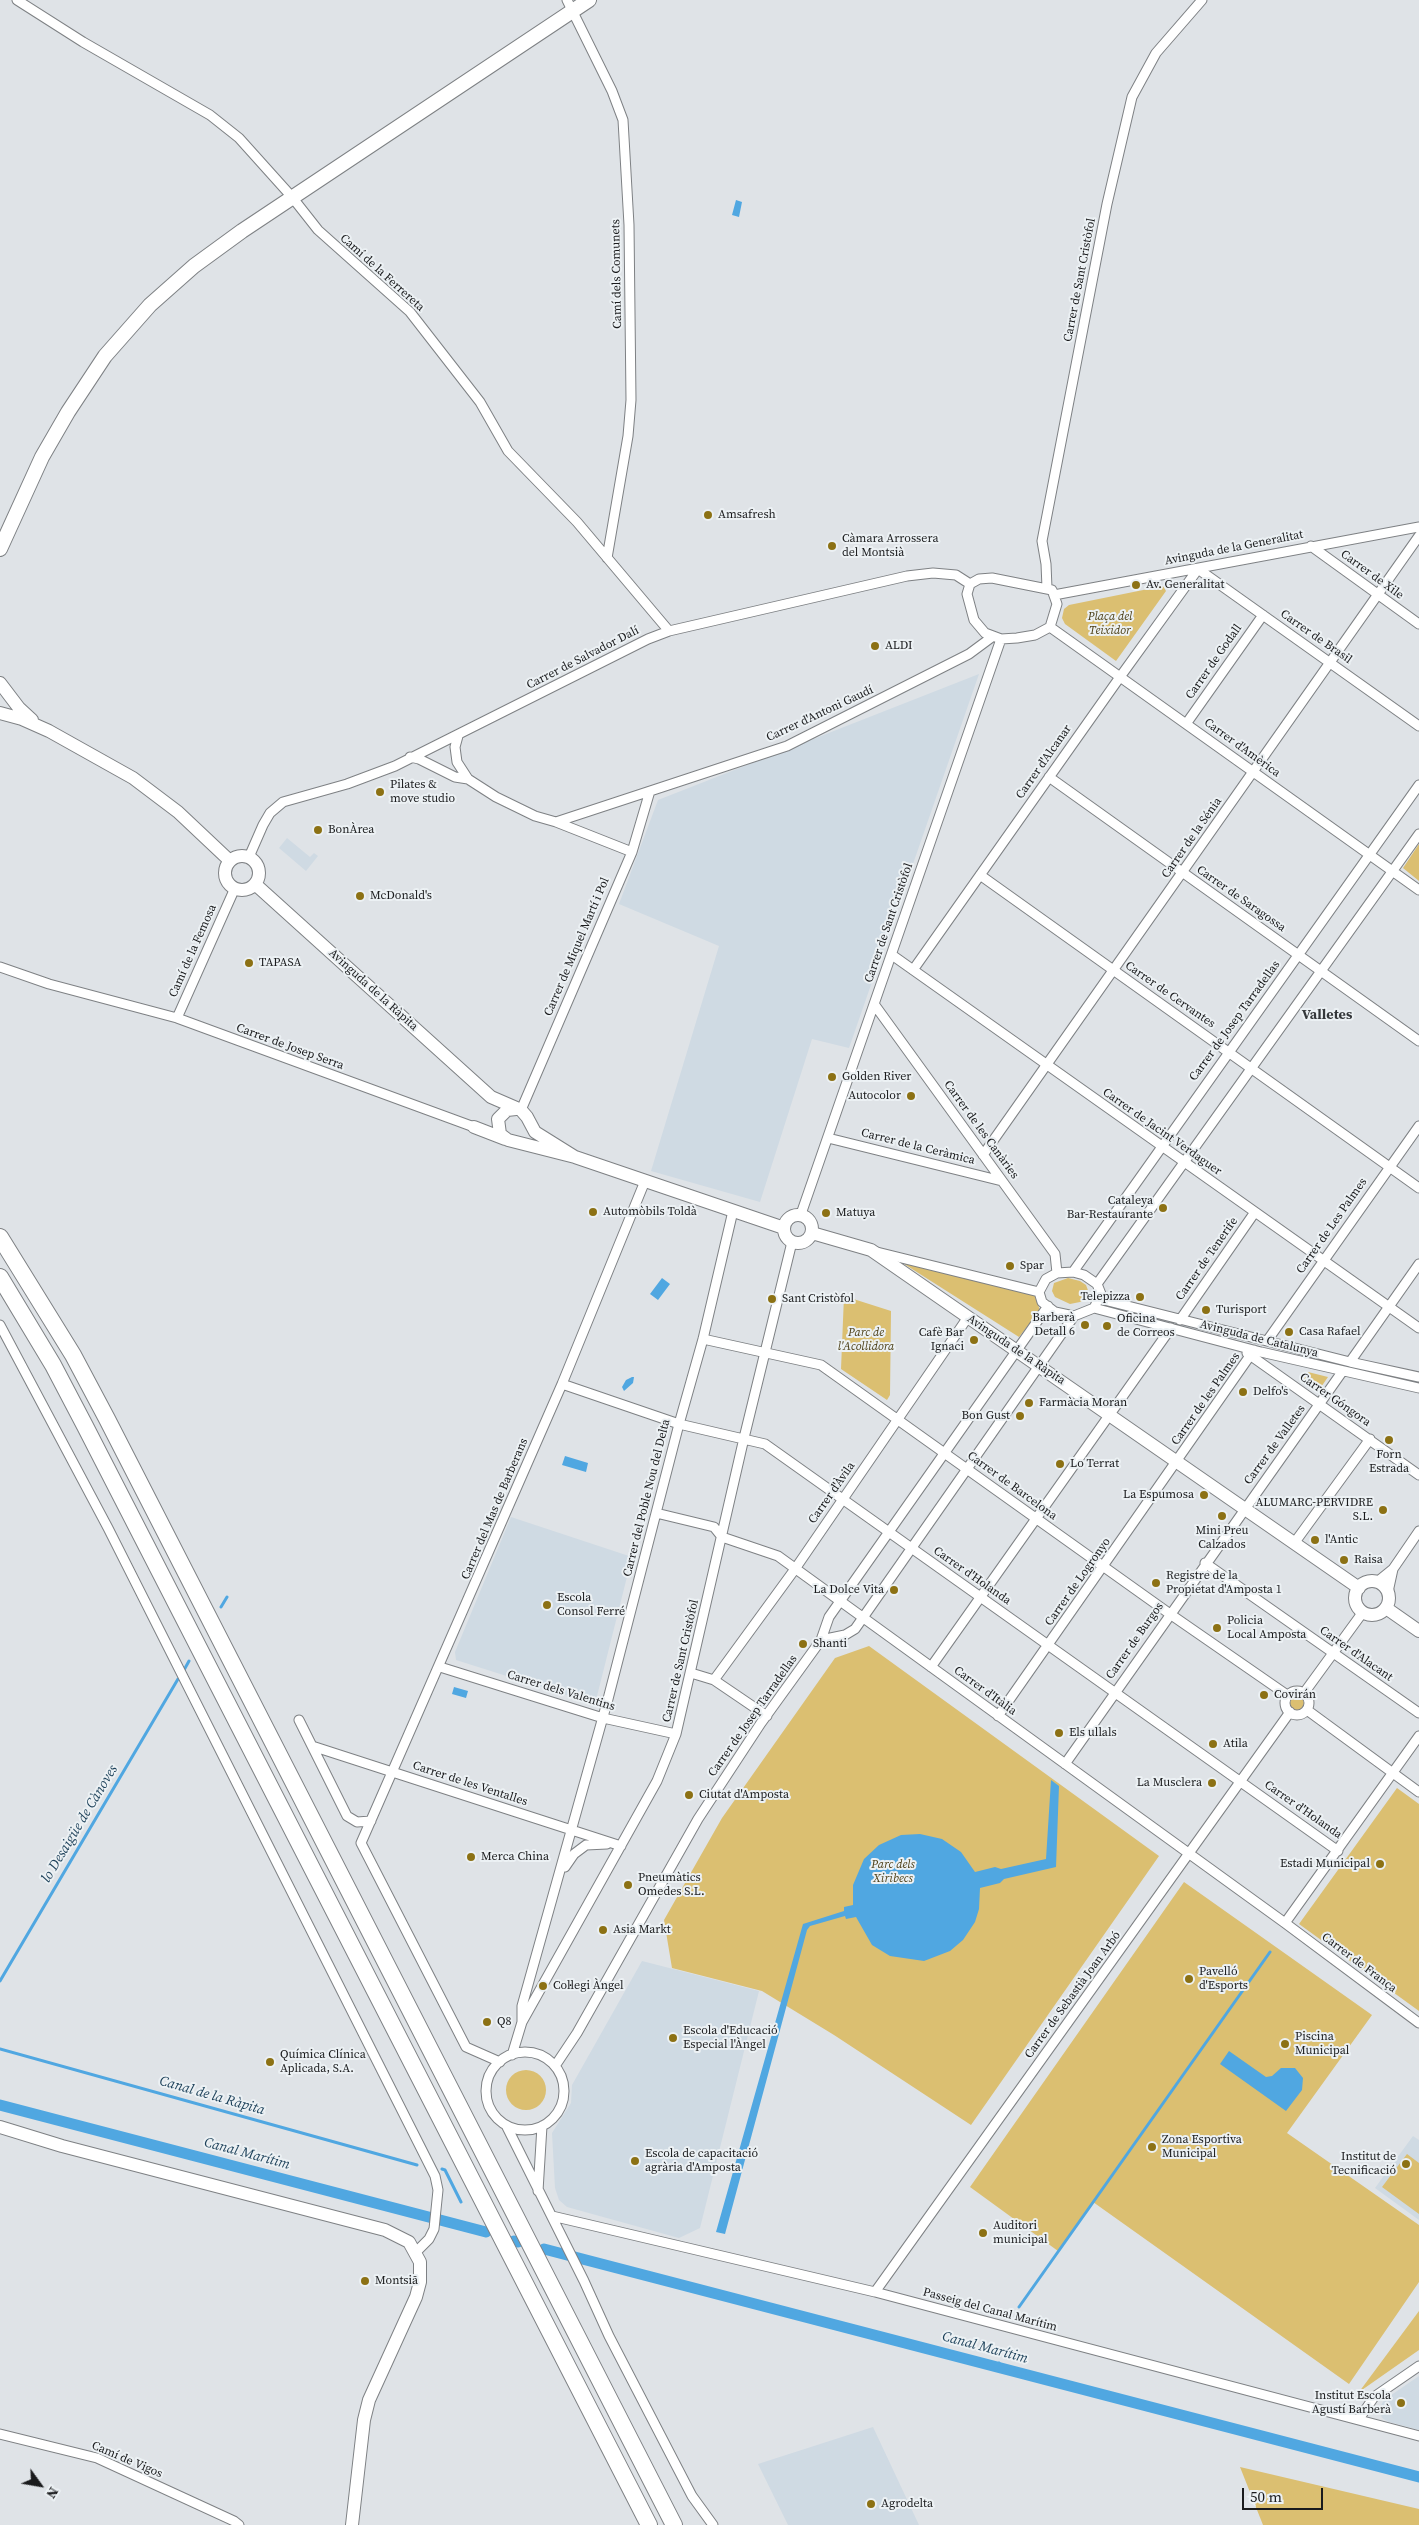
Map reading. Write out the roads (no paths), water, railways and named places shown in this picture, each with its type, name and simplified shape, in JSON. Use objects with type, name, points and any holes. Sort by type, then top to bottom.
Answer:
[{"type":"highway","points":[[0,1237],[73,1355],[107,1419],[674,2525]]},
{"type":"highway","points":[[0,1277],[53,1365],[85,1426],[649,2525]]},
{"type":"highway","points":[[633,2494],[645,2525]]},
{"type":"main road","points":[[0,549],[42,456],[87,381],[127,329],[194,266],[570,5],[589,0]]},
{"type":"street","name":"Camí de la Ferrereta","points":[[16,0],[83,42],[210,115],[238,138],[292,197],[318,230],[410,312],[480,402],[508,451],[577,522],[670,631]]},
{"type":"street","name":"Carrer de Sant Cristòfol","points":[[1047,588],[1046,564],[1042,541],[1107,204],[1132,97],[1156,53],[1202,0]]},
{"type":"street","name":"Camí dels Comunets","points":[[570,5],[612,91],[623,123],[629,225],[631,400],[628,436],[608,558]]},
{"type":"street","name":"Avinguda de la Generalitat","points":[[1054,595],[1419,527]]},
{"type":"street","name":"Carrer de la Sénia","points":[[983,1155],[1419,536]]},
{"type":"street","name":"Carrer de Xile","points":[[1311,546],[1419,624]]},
{"type":"street","name":"Carrer de Brasil","points":[[1198,569],[1419,726]]},
{"type":"street","name":"Carrer d'Alcanar","points":[[913,970],[1120,676],[1198,569]]},
{"type":"street","name":"Carrer de Salvador Dalí","points":[[249,857],[270,813],[283,802],[348,784],[395,766],[409,757],[458,736],[648,639],[670,631],[907,576],[933,573],[956,575],[970,584]]},
{"type":"street","points":[[992,578],[1047,588],[1052,590],[1057,604],[1050,627],[1034,636],[996,638],[985,633],[972,614],[967,594],[970,584],[979,579],[992,578]]},
{"type":"street","name":"Carrer de Godall","points":[[1186,724],[1263,615]]},
{"type":"street","name":"Carrer d'Amèrica","points":[[1050,627],[1419,890]]},
{"type":"street","name":"Carrer de Sant Cristòfol","points":[[801,1214],[892,955],[996,638]]},
{"type":"street","name":"Carrer d'Antoni Gaudí","points":[[556,822],[787,746],[969,654],[996,638]]},
{"type":"street","points":[[0,683],[19,708],[48,731]]},
{"type":"street","points":[[0,713],[22,719],[48,731],[133,778],[178,812],[230,861]]},
{"type":"street","points":[[458,736],[456,747],[457,762],[468,779]]},
{"type":"street","points":[[409,757],[419,759],[455,777],[468,779],[535,816],[556,822],[632,852]]},
{"type":"street","name":"Carrer de Saragossa","points":[[1049,777],[1419,1041]]},
{"type":"street","name":"Carrer de Josep Tarradellas","points":[[1073,1272],[1419,785]]},
{"type":"street","name":"Carrer de Miquel Martí i Pol","points":[[519,1110],[632,852],[650,791]]},
{"type":"street","points":[[1097,1284],[1419,834]]},
{"type":"street","points":[[236,857],[249,857],[254,861],[259,872],[255,884],[245,889],[233,891],[226,876],[230,861],[236,857]]},
{"type":"street","name":"Carrer de Cervantes","points":[[980,875],[1419,1188]]},
{"type":"street","name":"Avinguda de la Ràpita","points":[[255,884],[491,1097],[519,1110]]},
{"type":"street","name":"Camí de la Femosa","points":[[177,1018],[233,891]]},
{"type":"street","name":"Carrer de Jacint Verdaguer","points":[[892,955],[1419,1328]]},
{"type":"street","name":"Carrer de Josep Serra","points":[[0,967],[49,984],[177,1018],[474,1127]]},
{"type":"street","name":"Carrer de les Canàries","points":[[874,1004],[1055,1254],[1057,1274]]},
{"type":"street","points":[[491,1097],[500,1134],[510,1140],[525,1135],[529,1122]]},
{"type":"street","points":[[474,1127],[497,1121],[504,1111],[519,1110],[529,1122],[534,1132],[575,1157]]},
{"type":"street","name":"Carrer de Les Palmes","points":[[1267,1342],[1389,1166],[1419,1126]]},
{"type":"street","points":[[474,1127],[510,1140],[575,1157],[784,1228]]},
{"type":"street","name":"Carrer de la Ceràmica","points":[[828,1138],[1002,1181]]},
{"type":"street","name":"Carrer del Mas de Barberans","points":[[500,2062],[466,2047],[361,1844],[440,1667],[562,1384],[645,1181]]},
{"type":"street","name":"Carrer del Poble Nou del Delta","points":[[522,2022],[522,2006],[603,1718],[679,1424],[703,1339],[733,1211]]},
{"type":"street","name":"Carrer de Tenerife","points":[[1180,1320],[1255,1212]]},
{"type":"street","points":[[801,1214],[812,1224],[812,1233],[802,1243],[792,1242],[786,1236],[784,1228],[790,1217],[801,1214]]},
{"type":"street","name":"Avinguda de la Ràpita","points":[[812,1233],[872,1250],[1111,1414],[1359,1588]]},
{"type":"street","name":"Carrer de Sant Cristòfol","points":[[512,2055],[522,2022],[657,1781],[676,1734],[692,1673],[744,1438],[792,1242]]},
{"type":"street","points":[[872,1250],[1039,1292]]},
{"type":"street","points":[[1350,1362],[1419,1264]]},
{"type":"street","points":[[1073,1272],[1084,1275],[1097,1284],[1100,1299],[1094,1308],[1074,1316],[1054,1312],[1042,1302],[1039,1292],[1046,1279],[1057,1274],[1073,1272]]},
{"type":"street","name":"Avinguda de Catalunya","points":[[1100,1299],[1267,1342],[1419,1377]]},
{"type":"street","name":"Carrer de Josep Tarradellas","points":[[555,2066],[578,2034],[698,1819],[821,1640],[829,1617],[1048,1306]]},
{"type":"street","points":[[930,1667],[1171,1328],[1094,1308]]},
{"type":"street","points":[[821,1640],[845,1635],[855,1629],[1074,1316]]},
{"type":"street","name":"Carrer d'Àvila","points":[[714,1680],[795,1569],[968,1317]]},
{"type":"street","points":[[0,1325],[108,1528],[431,2168],[438,2190],[435,2224],[428,2240],[415,2253]]},
{"type":"street","name":"Carrer Góngora","points":[[1171,1328],[1237,1346],[1253,1353],[1419,1475]]},
{"type":"street","name":"Carrer de Barcelona","points":[[703,1339],[765,1351],[821,1365],[1170,1614],[1288,1695]]},
{"type":"street","points":[[1253,1353],[1419,1388]]},
{"type":"street","name":"Carrer de les Palmes","points":[[1177,1462],[1253,1353]]},
{"type":"street","name":"Carrer de Valletes","points":[[1244,1508],[1342,1372]]},
{"type":"street","name":"Carrer d'Holanda","points":[[562,1384],[679,1424],[765,1444],[1338,1851]]},
{"type":"street","points":[[1295,1542],[1370,1439]]},
{"type":"street","name":"Carrer de Logronyo","points":[[998,1716],[1177,1462]]},
{"type":"street","name":"Carrer de Burgos","points":[[1065,1764],[1244,1508]]},
{"type":"street","name":"Carrer d'Itàlia","points":[[656,1513],[714,1528],[722,1537],[778,1556],[1285,1923]]},
{"type":"street","points":[[1393,1568],[1386,1608],[1378,1614],[1363,1612],[1356,1604],[1359,1588],[1367,1582],[1377,1582],[1393,1568],[1415,1545],[1419,1531]]},
{"type":"street","name":"Carrer d'Alacant","points":[[1205,1563],[1419,1713]]},
{"type":"street","points":[[1377,1582],[1388,1592]]},
{"type":"street","points":[[1386,1608],[1419,1631]]},
{"type":"street","points":[[1304,1692],[1363,1612]]},
{"type":"street","name":"Carrer dels Valentins","points":[[440,1667],[603,1718],[676,1734]]},
{"type":"street","points":[[692,1673],[714,1680],[767,1716]]},
{"type":"street","points":[[1294,1691],[1304,1692],[1309,1699],[1307,1710],[1299,1714],[1290,1712],[1285,1704],[1288,1695],[1294,1691]]},
{"type":"street","points":[[1307,1710],[1419,1792]]},
{"type":"street","name":"Carrer de Sebastià Joan Arbó","points":[[875,2292],[1190,1855],[1290,1712]]},
{"type":"street","points":[[299,1720],[347,1816],[357,1822],[371,1821]]},
{"type":"street","points":[[1285,1923],[1419,1736]]},
{"type":"street","name":"Carrer de les Ventalles","points":[[312,1746],[621,1846]]},
{"type":"street","points":[[322,1767],[326,1761],[339,1754]]},
{"type":"street","name":"Carrer del Poble Nou del Delta","points":[[558,1878],[574,1854],[586,1845],[599,1843],[621,1846]]},
{"type":"street","name":"Carrer de França","points":[[1285,1923],[1419,2023]]},
{"type":"street","points":[[506,2125],[518,2130],[530,2130],[552,2120],[564,2099],[561,2076],[555,2066],[535,2054],[512,2055],[500,2062],[488,2079],[488,2100],[491,2110],[506,2125],[584,2280],[609,2336],[692,2496],[713,2525]]},
{"type":"street","points":[[538,2191],[542,2126]]},
{"type":"street","points":[[0,2127],[62,2146],[385,2230],[409,2242],[421,2272],[416,2297],[369,2400],[364,2420],[352,2525]]},
{"type":"street","name":"Passeig del Canal Marítim","points":[[552,2216],[875,2292],[1419,2436]]},
{"type":"street","points":[[1359,2419],[1374,2397],[1419,2366]]},
{"type":"street","name":"Camí de Vigos","points":[[0,2434],[97,2458],[234,2521],[238,2525]]},
{"type":"water","points":[[736,200],[742,202],[739,217],[732,215]]},
{"type":"water","points":[[662,1278],[670,1284],[658,1300],[650,1294]]},
{"type":"water","points":[[634,1377],[633,1383],[624,1391],[622,1387],[626,1380]]},
{"type":"water","points":[[565,1456],[588,1463],[586,1472],[562,1465]]},
{"type":"water","points":[[454,1687],[468,1691],[466,1698],[452,1694]]},
{"type":"water","points":[[1051,1780],[1059,1786],[1056,1867],[1004,1879],[1000,1883],[980,1888],[979,1909],[975,1922],[963,1940],[950,1951],[924,1961],[890,1956],[872,1945],[856,1917],[846,1919],[845,1916],[810,1926],[807,1930],[725,2234],[716,2232],[803,1924],[844,1911],[844,1907],[853,1905],[853,1885],[864,1859],[879,1845],[901,1835],[920,1834],[942,1839],[961,1852],[975,1872],[995,1867],[1001,1869],[1046,1859]]},
{"type":"water","points":[[1229,2051],[1266,2077],[1272,2076],[1281,2068],[1295,2068],[1303,2078],[1302,2090],[1286,2111],[1220,2064]]},
{"type":"waterway","name":"lo Desaigüe de Cànoves","points":[[221,1607],[227,1597]]},
{"type":"waterway","name":"lo Desaigüe de Cànoves","points":[[184,1670],[189,1661]]},
{"type":"waterway","name":"lo Desaigüe de Cànoves","points":[[0,1981],[178,1679]]},
{"type":"waterway","points":[[1019,2307],[1270,1952]]},
{"type":"waterway","name":"Canal de la Ràpita","points":[[0,2049],[417,2165]]},
{"type":"waterway","name":"Canal Marítim","points":[[0,2105],[486,2232]]},
{"type":"waterway","points":[[442,2169],[445,2170],[461,2202]]},
{"type":"waterway","name":"Canal Marítim","points":[[514,2241],[518,2242]]},
{"type":"waterway","name":"Canal Marítim","points":[[544,2249],[1419,2477]]},
{"type":"waterway","name":"Canal Marítim","points":[[997,2368],[999,2363]]},
{"type":"place","name":"Amsafresh","points":[[708,515]]},
{"type":"place","name":"Càmara Arrossera del Montsià","points":[[832,546]]},
{"type":"place","name":"Av. Generalitat","points":[[1136,585]]},
{"type":"place","name":"ALDI","points":[[875,646]]},
{"type":"place","name":"Pilates & move studio","points":[[380,792]]},
{"type":"place","name":"BonÀrea","points":[[318,830]]},
{"type":"place","name":"McDonald's","points":[[360,896]]},
{"type":"place","name":"TAPASA","points":[[249,963]]},
{"type":"place","name":"Golden River","points":[[832,1077]]},
{"type":"place","name":"Autocolor","points":[[911,1096]]},
{"type":"place","name":"Cataleya Bar-Restaurante","points":[[1163,1208]]},
{"type":"place","name":"Automòbils Toldà","points":[[593,1212]]},
{"type":"place","name":"Matuya","points":[[826,1213]]},
{"type":"place","name":"Spar","points":[[1010,1266]]},
{"type":"place","name":"Telepizza","points":[[1140,1297]]},
{"type":"place","name":"Sant Cristòfol","points":[[772,1299]]},
{"type":"place","name":"Turisport","points":[[1206,1310]]},
{"type":"place","name":"Barberà Detall 6","points":[[1085,1325]]},
{"type":"place","name":"Oficina de Correos","points":[[1107,1326]]},
{"type":"place","name":"Casa Rafael","points":[[1289,1332]]},
{"type":"place","name":"Cafè Bar Ignaci","points":[[974,1340]]},
{"type":"place","name":"Delfo's","points":[[1243,1392]]},
{"type":"place","name":"Farmàcia Moran","points":[[1029,1403]]},
{"type":"place","name":"Bon Gust","points":[[1020,1416]]},
{"type":"place","name":"Forn Estrada","points":[[1389,1440]]},
{"type":"place","name":"Lo Terrat","points":[[1060,1464]]},
{"type":"place","name":"La Espumosa","points":[[1204,1495]]},
{"type":"place","name":"ALUMARC-PERVIDRE S.L.","points":[[1383,1510]]},
{"type":"place","name":"Mini Preu Calzados","points":[[1222,1516]]},
{"type":"place","name":"l'Antic","points":[[1315,1540]]},
{"type":"place","name":"Raisa","points":[[1344,1560]]},
{"type":"place","name":"Registre de la Propietat d'Amposta 1","points":[[1156,1583]]},
{"type":"place","name":"La Dolce Vita","points":[[894,1590]]},
{"type":"place","name":"Escola Consol Ferré","points":[[547,1605]]},
{"type":"place","name":"Policia Local Amposta","points":[[1217,1628]]},
{"type":"place","name":"Shanti","points":[[803,1644]]},
{"type":"place","name":"Covirán","points":[[1264,1695]]},
{"type":"place","name":"Els ullals","points":[[1059,1733]]},
{"type":"place","name":"Atila","points":[[1213,1744]]},
{"type":"place","name":"La Musclera","points":[[1212,1783]]},
{"type":"place","name":"Ciutat d'Amposta","points":[[689,1795]]},
{"type":"place","name":"Merca China","points":[[471,1857]]},
{"type":"place","name":"Estadi Municipal","points":[[1380,1864]]},
{"type":"place","name":"Pneumàtics Omedes S.L.","points":[[628,1885]]},
{"type":"place","name":"Asia Markt","points":[[603,1930]]},
{"type":"place","name":"Pavelló d'Esports","points":[[1189,1979]]},
{"type":"place","name":"Col·legi Àngel","points":[[543,1986]]},
{"type":"place","name":"Q8","points":[[487,2022]]},
{"type":"place","name":"Escola d'Educació Especial l'Àngel","points":[[673,2038]]},
{"type":"place","name":"Piscina Municipal","points":[[1285,2044]]},
{"type":"place","name":"Química Clínica Aplicada, S.A.","points":[[270,2062]]},
{"type":"place","name":"Zona Esportiva Municipal","points":[[1152,2147]]},
{"type":"place","name":"Escola de capacitació agrària d'Amposta","points":[[635,2161]]},
{"type":"place","name":"Institut de Tecnificació","points":[[1406,2164]]},
{"type":"place","name":"Auditori municipal","points":[[983,2233]]},
{"type":"place","name":"Montsiā","points":[[365,2281]]},
{"type":"place","name":"Institut Escola Agustí Barberà","points":[[1401,2403]]},
{"type":"place","name":"Agrodelta","points":[[871,2504]]},
{"type":"district","name":"Valletes","points":[[1327,1015]]},
{"type":"park label","name":"Plaça del Teixidor","points":[[1110,624]]},
{"type":"park label","name":"Parc de l'Acollidora","points":[[866,1340]]},
{"type":"park label","name":"Parc dels Xiribecs","points":[[893,1872]]}]
